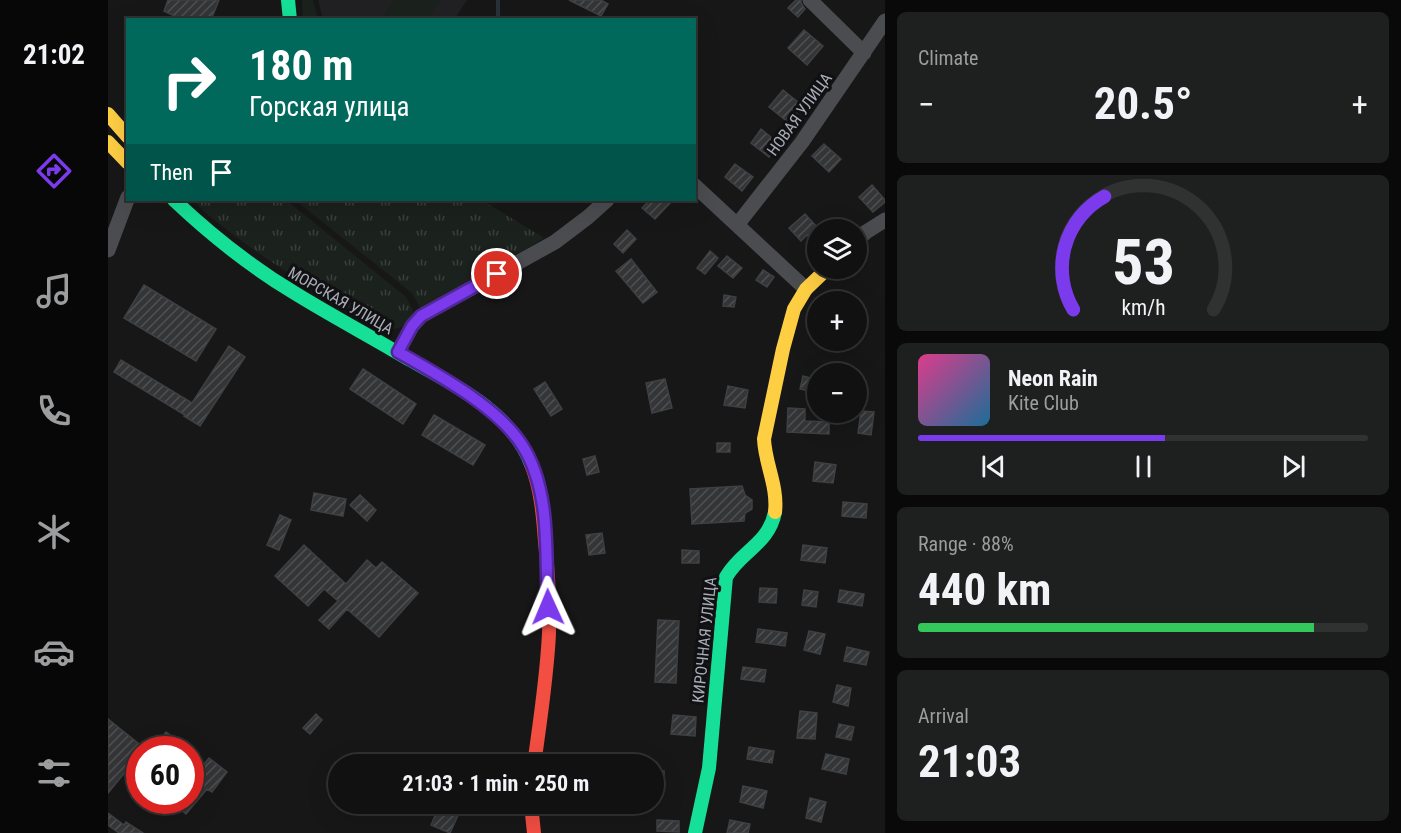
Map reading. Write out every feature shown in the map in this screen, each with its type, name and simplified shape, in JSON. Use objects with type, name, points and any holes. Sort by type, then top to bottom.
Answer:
[{"type":"main road","points":[[288,0],[290,18]]},
{"type":"main road","points":[[108,114],[126,135]]},
{"type":"main road","points":[[108,142],[126,161]]},
{"type":"main road","name":"МОРСКАЯ УЛИЦА","points":[[175,201],[223,244],[265,275],[455,386],[492,412],[519,440],[535,474],[543,505],[547,568],[548,642],[536,754]]},
{"type":"main road","name":"КИРОЧНАЯ УЛИЦА","points":[[695,833],[710,768],[726,577],[735,563],[768,533],[776,515],[777,497],[772,472],[764,450],[764,439],[794,309],[807,289],[817,279]]},
{"type":"main road","points":[[532,814],[534,833]]},
{"type":"street","points":[[810,0],[864,53]]},
{"type":"street","name":"НОВАЯ УЛИЦА","points":[[737,225],[802,142],[885,21]]},
{"type":"street","points":[[696,187],[807,289]]},
{"type":"street","points":[[108,250],[126,201]]},
{"type":"street","points":[[398,352],[412,326],[421,316],[555,242],[606,201]]},
{"type":"street","points":[[867,231],[885,220]]},
{"type":"shaded area","points":[[318,0],[467,0],[455,18],[323,18]]},
{"type":"green space","points":[[302,0],[313,0],[318,18],[303,18]]},
{"type":"green space","points":[[394,0],[440,0],[429,18],[383,18]]},
{"type":"green space","points":[[194,201],[287,201],[406,297],[414,313],[402,327],[384,329],[271,261]]},
{"type":"green space","points":[[296,201],[484,201],[544,238],[422,311],[412,293]]},
{"type":"building","points":[[168,0],[219,0],[212,18],[179,18],[164,11]]},
{"type":"building","points":[[569,0],[601,0],[608,4],[601,16]]},
{"type":"building","points":[[796,0],[801,0],[805,9],[798,17],[788,8]]},
{"type":"building","points":[[804,30],[823,46],[807,65],[788,48]]},
{"type":"building","points":[[783,90],[803,106],[789,123],[769,107]]},
{"type":"building","points":[[761,129],[779,144],[769,157],[751,143]]},
{"type":"building","points":[[824,144],[841,159],[829,172],[812,156]]},
{"type":"building","points":[[735,164],[753,177],[742,191],[725,177]]},
{"type":"building","points":[[872,185],[885,200],[873,212],[859,197]]},
{"type":"building","points":[[649,201],[672,201],[655,219],[642,208]]},
{"type":"building","points":[[805,214],[810,219],[807,219],[807,235],[801,241],[789,228]]},
{"type":"building","points":[[627,230],[636,239],[623,253],[614,244]]},
{"type":"building","points":[[710,251],[718,258],[705,274],[697,268]]},
{"type":"building","points":[[727,256],[742,268],[733,278],[718,266]]},
{"type":"building","points":[[631,259],[657,292],[643,303],[616,271]]},
{"type":"building","points":[[763,270],[774,277],[767,287],[756,280]]},
{"type":"building","points":[[144,285],[216,329],[196,361],[124,318]]},
{"type":"building","points":[[724,295],[736,297],[734,307],[723,306]]},
{"type":"building","points":[[229,346],[245,357],[200,426],[114,372],[121,360],[192,403]]},
{"type":"building","points":[[363,369],[416,404],[403,424],[350,389]]},
{"type":"building","points":[[803,376],[807,377],[807,391],[800,389]]},
{"type":"building","points":[[665,379],[672,408],[652,413],[646,383]]},
{"type":"building","points":[[545,382],[562,409],[551,416],[534,389]]},
{"type":"building","points":[[728,386],[748,390],[745,408],[724,405]]},
{"type":"building","points":[[788,408],[805,409],[807,423],[829,423],[829,434],[787,432]]},
{"type":"building","points":[[867,411],[874,412],[871,435],[858,433],[859,423],[867,423]]},
{"type":"building","points":[[434,415],[485,445],[473,465],[422,435]]},
{"type":"building","points":[[717,443],[730,443],[730,452],[717,452]]},
{"type":"building","points":[[595,456],[599,472],[587,475],[583,459]]},
{"type":"building","points":[[815,462],[836,465],[833,483],[813,481]]},
{"type":"building","points":[[742,486],[745,495],[752,500],[752,509],[745,513],[744,521],[692,524],[690,489]]},
{"type":"building","points":[[314,493],[346,499],[343,516],[311,510]]},
{"type":"building","points":[[360,495],[376,510],[367,521],[350,505]]},
{"type":"building","points":[[843,502],[867,504],[866,518],[842,516]]},
{"type":"building","points":[[280,515],[291,520],[279,550],[267,545]]},
{"type":"building","points":[[602,533],[605,553],[589,555],[586,535]]},
{"type":"building","points":[[304,545],[346,584],[367,560],[376,568],[382,562],[418,593],[379,637],[347,609],[329,629],[319,620],[338,601],[324,589],[308,606],[275,576]]},
{"type":"building","points":[[803,545],[827,548],[825,563],[801,560]]},
{"type":"building","points":[[682,550],[699,551],[699,563],[682,563]]},
{"type":"building","points":[[760,588],[777,589],[776,603],[759,602]]},
{"type":"building","points":[[804,590],[818,592],[816,607],[802,605]]},
{"type":"building","points":[[840,590],[864,594],[862,606],[838,602]]},
{"type":"building","points":[[658,620],[679,621],[676,683],[655,682]]},
{"type":"building","points":[[758,629],[787,633],[785,646],[756,642]]},
{"type":"building","points":[[809,631],[825,634],[820,654],[804,650]]},
{"type":"building","points":[[847,647],[869,652],[866,665],[844,661]]},
{"type":"building","points":[[743,667],[766,670],[764,682],[741,679]]},
{"type":"building","points":[[837,685],[851,688],[848,706],[833,702]]},
{"type":"building","points":[[800,711],[817,713],[815,739],[797,738]]},
{"type":"building","points":[[316,714],[322,720],[310,734],[303,728]]},
{"type":"building","points":[[673,715],[696,717],[695,736],[671,734]]},
{"type":"building","points":[[108,719],[129,736],[126,736],[126,771],[108,793]]},
{"type":"building","points":[[839,724],[854,727],[851,740],[836,737]]},
{"type":"building","points":[[749,747],[774,751],[772,763],[747,759]]},
{"type":"building","points":[[826,754],[849,759],[846,774],[822,769]]},
{"type":"building","points":[[209,758],[227,772],[212,792],[207,789],[204,793],[204,764]]},
{"type":"building","points":[[743,786],[767,791],[763,808],[740,802]]},
{"type":"building","points":[[810,798],[826,802],[821,822],[806,818]]},
{"type":"building","points":[[108,813],[124,825],[126,822],[143,833],[119,833],[108,825]]},
{"type":"building","points":[[436,814],[459,814],[450,833],[431,825]]},
{"type":"building","points":[[657,820],[679,821],[679,832],[657,831]]},
{"type":"building","points":[[730,820],[750,824],[748,833],[727,833]]},
{"type":"waterway","points":[[498,0],[498,18]]},
{"type":"traffic: fast","points":[[288,0],[290,18]]},
{"type":"traffic: fast","points":[[175,201],[261,272],[478,400],[509,429],[522,445],[531,464]]},
{"type":"traffic: fast","points":[[695,833],[709,768],[726,577],[739,560],[761,540],[772,523],[775,512]]},
{"type":"traffic: slow","points":[[108,114],[126,135]]},
{"type":"traffic: slow","points":[[108,142],[126,161]]},
{"type":"traffic: slow","points":[[775,512],[775,493],[764,439],[794,309],[806,289],[816,279]]},
{"type":"traffic: jam","points":[[531,464],[542,512],[549,610],[547,666],[536,754]]},
{"type":"traffic: jam","points":[[532,814],[534,833]]},
{"type":"route","points":[[497,274],[421,316],[412,326],[398,352],[455,386],[492,412],[524,448],[535,474],[543,505],[548,607]]}]
